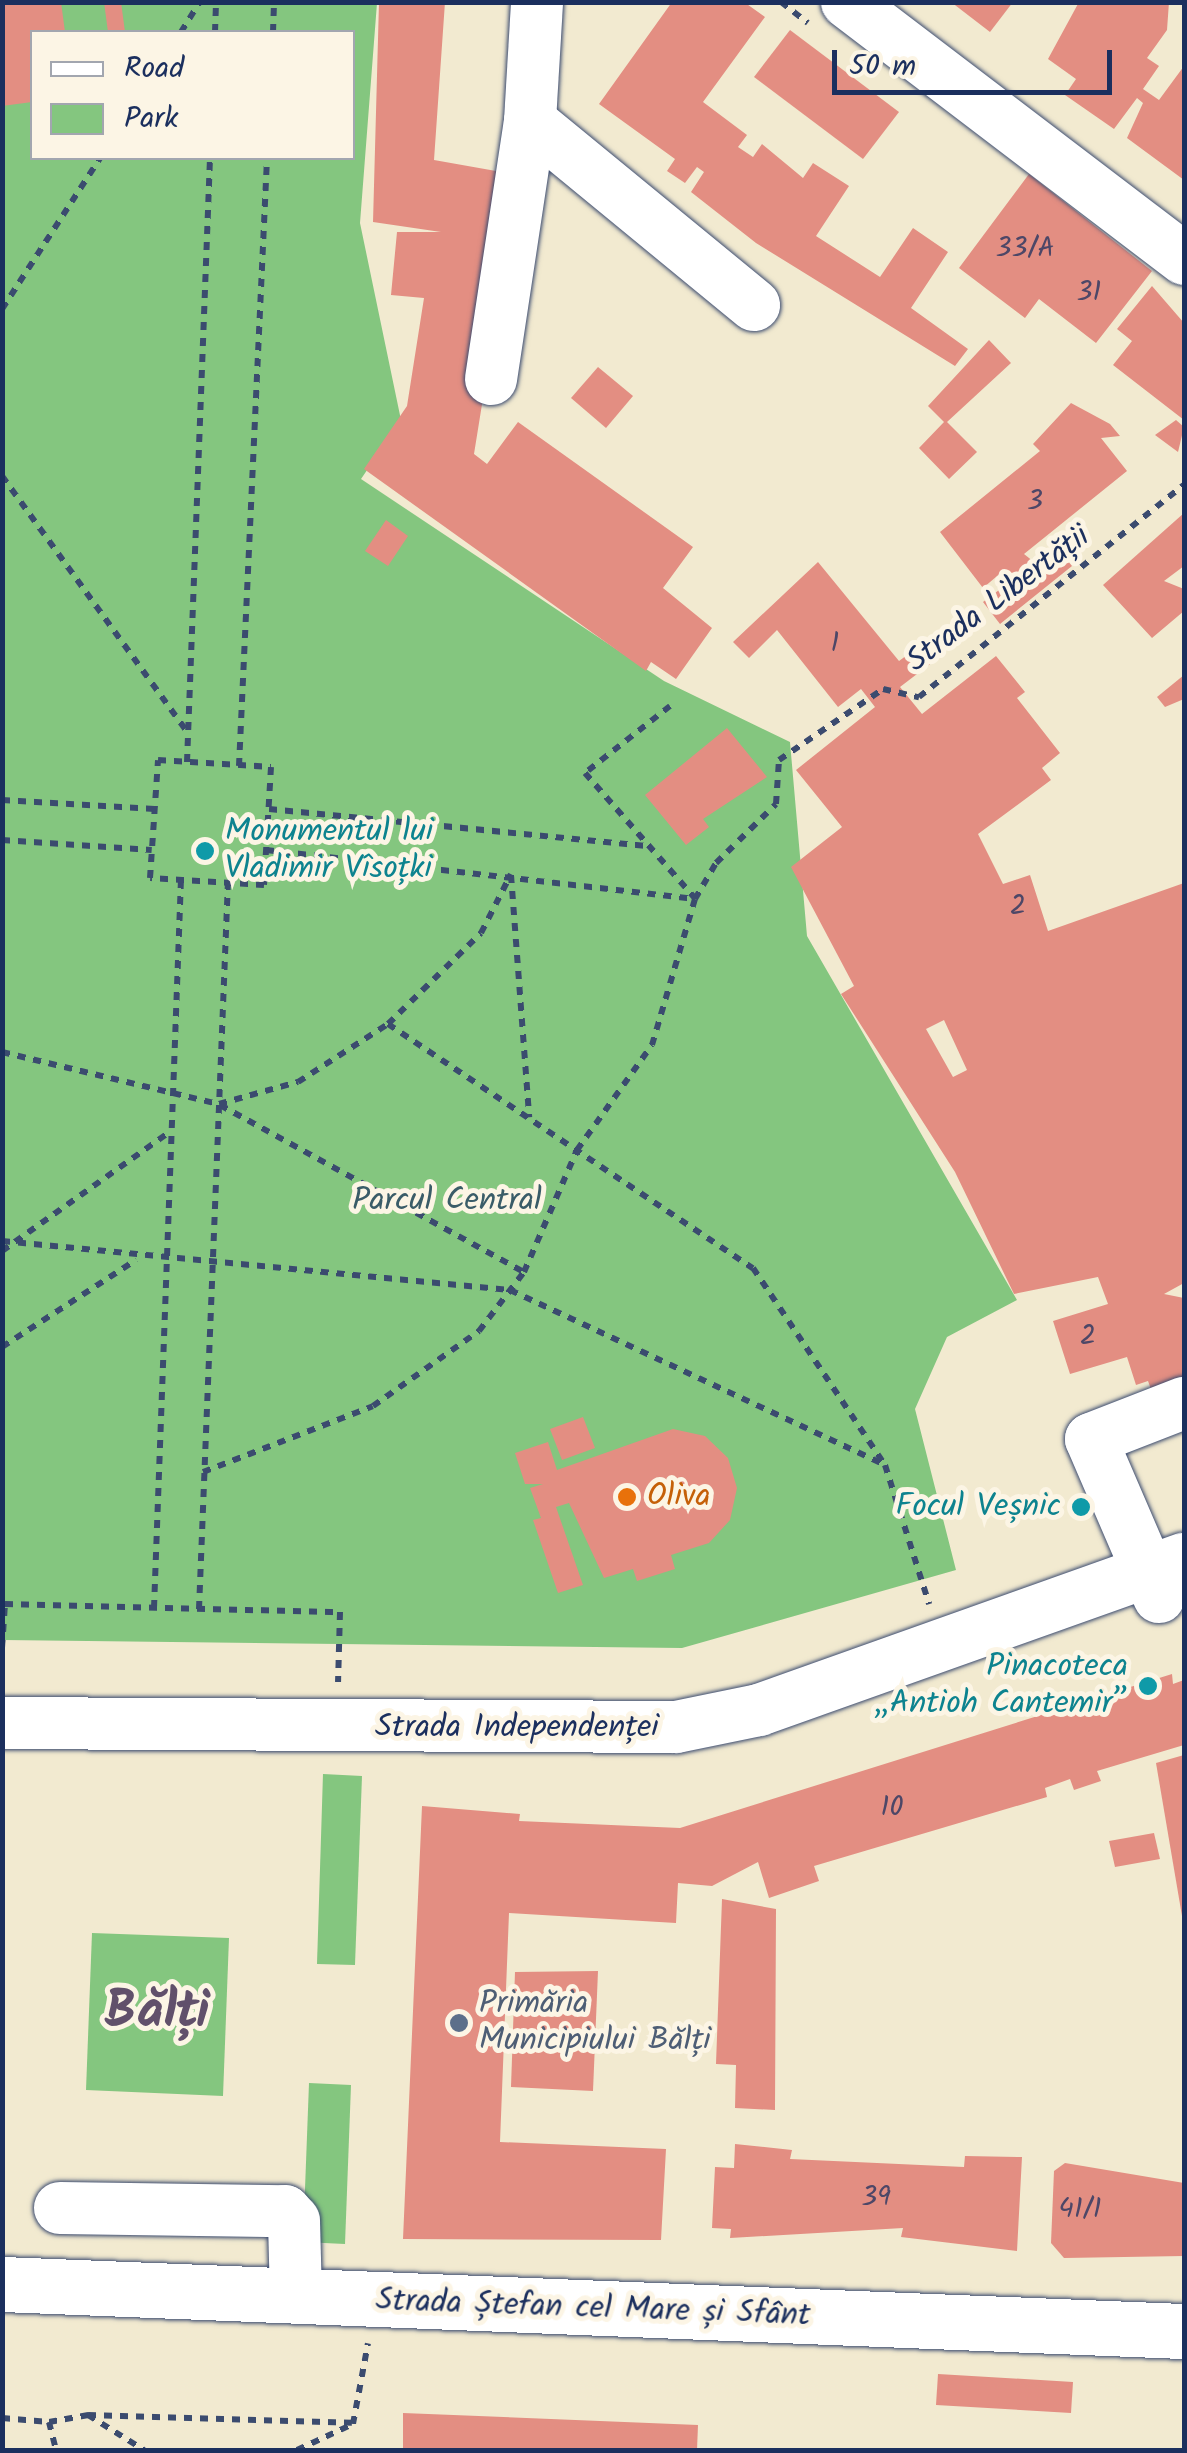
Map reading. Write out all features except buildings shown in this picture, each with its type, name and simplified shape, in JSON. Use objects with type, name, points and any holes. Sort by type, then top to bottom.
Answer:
[{"type":"main road","name":"Strada Ștefan cel Mare și Sfânt","points":[[2,2284],[1184,2331]]},
{"type":"street","points":[[491,378],[530,121],[536,2]]},
{"type":"street","points":[[847,2],[1184,259]]},
{"type":"street","points":[[530,121],[754,305]]},
{"type":"street","points":[[1170,1574],[1091,1439],[1184,1404]]},
{"type":"street","name":"Strada Independenței","points":[[2,1723],[337,1728],[676,1727],[942,1649],[1170,1574]]},
{"type":"street","points":[[60,2208],[285,2212],[294,2221],[296,2296]]},
{"type":"path","points":[[181,30],[200,2]]},
{"type":"path","points":[[215,30],[216,2]]},
{"type":"path","points":[[273,30],[274,2]]},
{"type":"path","points":[[2,310],[99,160]]},
{"type":"path","points":[[187,762],[210,160]]},
{"type":"path","points":[[239,766],[267,160]]},
{"type":"path","points":[[2,476],[188,733]]},
{"type":"path","name":"Strada Libertății","points":[[695,899],[716,863],[776,804],[780,760],[883,689],[918,697],[1184,485]]},
{"type":"path","points":[[670,706],[585,773],[695,899]]},
{"type":"path","points":[[158,760],[187,762],[271,768],[264,885],[150,878],[158,760]]},
{"type":"path","points":[[2,800],[155,808]]},
{"type":"path","points":[[269,809],[649,846]]},
{"type":"path","points":[[2,840],[152,850]]},
{"type":"path","points":[[266,850],[511,874],[695,899]]},
{"type":"path","points":[[219,1104],[298,1082],[388,1024],[481,933],[511,874]]},
{"type":"path","points":[[511,874],[529,1118]]},
{"type":"path","points":[[154,1608],[181,880]]},
{"type":"path","points":[[199,1609],[228,882]]},
{"type":"path","points":[[203,1472],[373,1406],[479,1331],[524,1272],[577,1150],[652,1045],[695,899]]},
{"type":"path","points":[[388,1024],[754,1268],[885,1465],[942,1649]]},
{"type":"path","points":[[2,1052],[219,1104],[524,1272]]},
{"type":"path","points":[[2,1251],[172,1131]]},
{"type":"path","points":[[2,1242],[137,1260],[212,1263],[510,1290],[885,1465]]},
{"type":"path","points":[[2,1347],[137,1260]]},
{"type":"path","points":[[2,1648],[5,1604],[340,1612],[337,1728]]},
{"type":"path","points":[[353,2424],[375,2300]]},
{"type":"path","points":[[2,2418],[49,2422],[88,2415],[353,2424]]},
{"type":"path","points":[[88,2415],[144,2450]]},
{"type":"path","points":[[49,2422],[56,2450]]},
{"type":"path","points":[[298,2450],[353,2424]]},
{"type":"green space","name":"Parcul Central","points":[[3,3],[377,3],[360,223],[401,420],[361,479],[664,681],[790,742],[807,936],[1017,1300],[947,1337],[915,1409],[956,1570],[682,1648],[3,1640]]},
{"type":"green space","points":[[323,1774],[362,1776],[355,1965],[317,1964]]},
{"type":"green space","points":[[92,1933],[229,1938],[223,2096],[86,2090]]},
{"type":"green space","points":[[309,2083],[351,2085],[345,2244],[303,2242]]},
{"type":"place","name":"Monumentul lui Vladimir Vîsoțki","points":[[205,851]]},
{"type":"place","name":"Oliva","points":[[627,1497]]},
{"type":"place","name":"Focul Veșnic","points":[[1081,1507]]},
{"type":"place","name":"Pinacoteca „Antioh Cantemir”","points":[[1148,1686]]},
{"type":"place","name":"Primăria Municipiului Bălți","points":[[459,2023]]},
{"type":"district","name":"Bălți","points":[[157,2014]]}]
